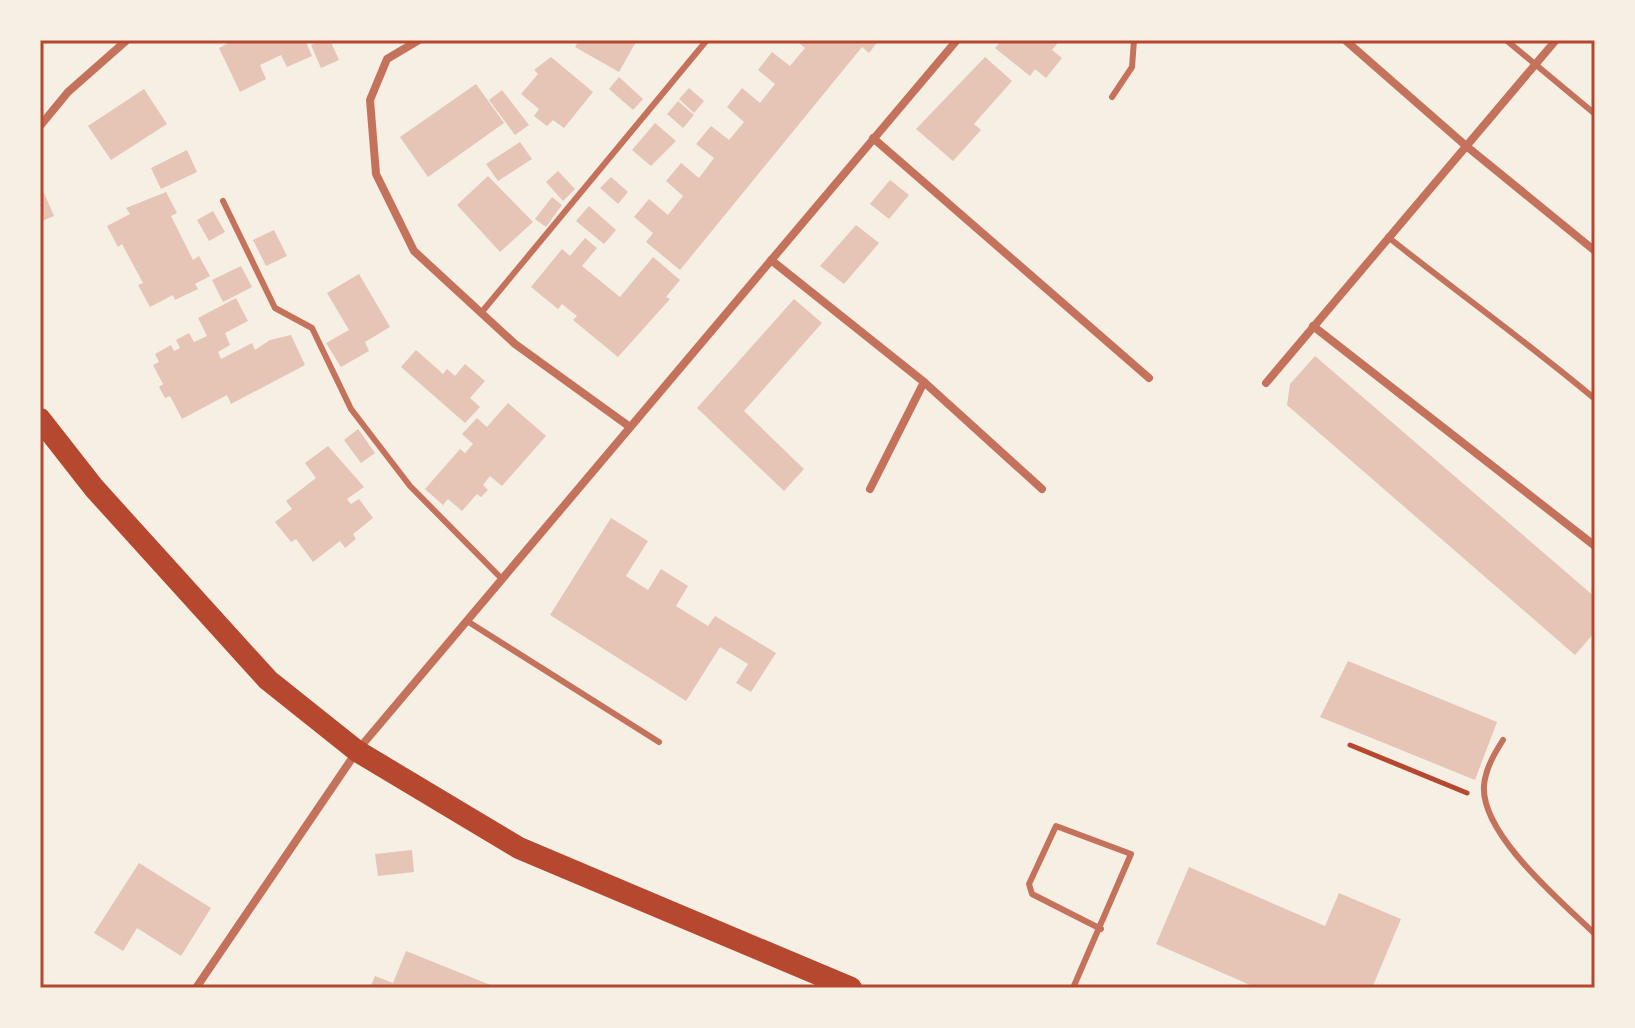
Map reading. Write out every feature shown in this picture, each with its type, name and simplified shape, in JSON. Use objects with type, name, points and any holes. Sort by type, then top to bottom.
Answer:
[{"type":"highway","points":[[40,419],[94,488],[268,680],[357,751],[519,848],[851,988]]},
{"type":"street","points":[[40,126],[68,92],[127,40]]},
{"type":"street","points":[[419,40],[387,59],[370,100],[376,174],[414,251],[515,344],[630,427]]},
{"type":"street","points":[[196,988],[357,751],[957,40]]},
{"type":"street","points":[[1345,40],[1465,145],[1595,251]]},
{"type":"street","points":[[1266,383],[1556,40]]},
{"type":"street","points":[[873,138],[1149,378]]},
{"type":"street","points":[[771,260],[924,382],[1042,489]]},
{"type":"street","points":[[1313,326],[1595,546]]},
{"type":"street","points":[[870,489],[924,382]]},
{"type":"lane","points":[[481,313],[707,40]]},
{"type":"lane","points":[[1112,97],[1132,67],[1134,40]]},
{"type":"lane","points":[[1506,40],[1595,114]]},
{"type":"lane","points":[[223,201],[275,308],[312,328],[359,420],[410,486],[502,579]]},
{"type":"lane","points":[[1388,237],[1488,317],[1517,334],[1595,399]]},
{"type":"lane","points":[[467,621],[659,742]]},
{"type":"lane","points":[[1503,740],[1490,760],[1484,786],[1486,801],[1500,835],[1595,934]]},
{"type":"lane","points":[[1073,988],[1101,929],[1131,854],[1056,826],[1029,884],[1032,894],[1101,929]]},
{"type":"path","points":[[1350,745],[1486,801]]},
{"type":"building","points":[[234,40],[305,40],[312,56],[287,67],[281,55],[260,65],[266,79],[240,92],[219,48]]},
{"type":"building","points":[[330,40],[339,60],[321,68],[311,45]]},
{"type":"building","points":[[579,40],[637,40],[619,72],[575,47]]},
{"type":"building","points":[[795,40],[879,40],[869,53],[862,47],[680,270],[646,242],[653,233],[634,217],[649,199],[668,215],[683,196],[666,181],[681,163],[699,178],[714,158],[696,144],[711,126],[729,140],[744,122],[727,107],[742,88],[760,103],[775,84],[758,70],[772,52],[790,66],[805,48]]},
{"type":"building","points":[[1002,40],[1060,40],[1052,50],[1062,58],[1046,78],[1035,69],[1030,76],[995,48]]},
{"type":"building","points":[[551,57],[593,92],[564,128],[553,120],[547,126],[534,116],[539,109],[521,94],[538,74],[534,70]]},
{"type":"building","points":[[985,57],[1012,81],[974,124],[981,130],[953,161],[916,129]]},
{"type":"building","points":[[619,77],[643,99],[633,110],[609,89]]},
{"type":"building","points":[[476,84],[504,123],[428,177],[400,137]]},
{"type":"building","points":[[689,88],[704,101],[694,113],[679,99]]},
{"type":"building","points":[[144,89],[167,124],[111,160],[88,126]]},
{"type":"building","points":[[502,90],[529,125],[515,135],[489,100]]},
{"type":"building","points":[[678,101],[694,115],[683,128],[667,114]]},
{"type":"building","points":[[655,123],[676,141],[651,166],[632,150]]},
{"type":"building","points":[[520,142],[532,159],[498,181],[486,164]]},
{"type":"building","points":[[187,150],[197,172],[161,189],[151,168]]},
{"type":"building","points":[[558,171],[575,189],[563,201],[546,182]]},
{"type":"building","points":[[488,176],[533,222],[500,252],[457,205]]},
{"type":"building","points":[[611,177],[628,192],[618,204],[600,188]]},
{"type":"building","points":[[890,180],[909,195],[889,219],[870,204]]},
{"type":"building","points":[[166,192],[177,213],[171,216],[193,260],[199,256],[210,276],[195,284],[198,289],[175,300],[173,295],[150,307],[138,285],[143,283],[122,244],[118,247],[107,226],[130,214],[126,208]]},
{"type":"building","points":[[44,193],[54,216],[40,222],[40,194]]},
{"type":"building","points":[[552,197],[562,205],[546,227],[535,219]]},
{"type":"building","points":[[589,206],[616,230],[604,244],[576,221]]},
{"type":"building","points":[[213,211],[225,232],[209,241],[197,220]]},
{"type":"building","points":[[856,225],[879,243],[844,284],[820,266]]},
{"type":"building","points":[[274,230],[287,256],[266,266],[253,240]]},
{"type":"building","points":[[585,238],[597,248],[582,266],[620,297],[653,257],[680,280],[666,297],[670,299],[618,357],[573,320],[577,316],[562,304],[558,309],[531,287],[562,249],[570,256]]},
{"type":"building","points":[[241,266],[252,287],[223,302],[212,280]]},
{"type":"building","points":[[359,274],[390,327],[365,342],[369,351],[341,367],[326,343],[349,330],[327,293]]},
{"type":"building","points":[[236,298],[248,321],[225,333],[230,345],[218,352],[221,359],[252,343],[255,350],[270,340],[291,335],[305,365],[231,404],[227,395],[182,419],[170,396],[165,398],[159,387],[163,384],[153,365],[159,362],[155,354],[171,345],[174,351],[180,348],[176,340],[189,333],[194,342],[207,336],[198,318]]},
{"type":"building","points":[[794,299],[822,323],[744,411],[804,469],[784,491],[697,408]]},
{"type":"building","points":[[416,350],[443,374],[447,369],[455,376],[465,364],[485,381],[470,398],[480,407],[465,423],[401,367]]},
{"type":"building","points":[[1315,356],[1595,597],[1595,632],[1575,655],[1287,405],[1290,384]]},
{"type":"building","points":[[508,403],[546,436],[502,486],[490,476],[483,485],[488,490],[481,497],[477,494],[462,511],[448,499],[443,505],[425,489],[460,449],[465,453],[473,444],[462,434],[477,418],[487,427]]},
{"type":"building","points":[[358,429],[375,453],[361,463],[344,440]]},
{"type":"building","points":[[328,446],[364,487],[347,499],[351,504],[359,499],[373,518],[353,534],[356,539],[345,548],[340,541],[313,562],[296,539],[291,542],[275,522],[292,509],[286,501],[316,478],[305,463]]},
{"type":"building","points":[[611,518],[648,541],[626,576],[648,590],[661,569],[688,586],[676,606],[708,626],[715,616],[776,653],[751,692],[736,683],[748,664],[720,647],[686,701],[550,615]]},
{"type":"building","points":[[1348,661],[1497,722],[1475,780],[1320,717]]},
{"type":"building","points":[[412,850],[414,872],[378,876],[375,854]]},
{"type":"building","points":[[139,863],[211,908],[181,956],[137,928],[123,951],[94,933]]},
{"type":"building","points":[[1189,867],[1325,926],[1339,893],[1401,919],[1372,988],[1257,988],[1156,944]]},
{"type":"building","points":[[406,951],[498,988],[370,988],[375,976],[393,983]]}]
